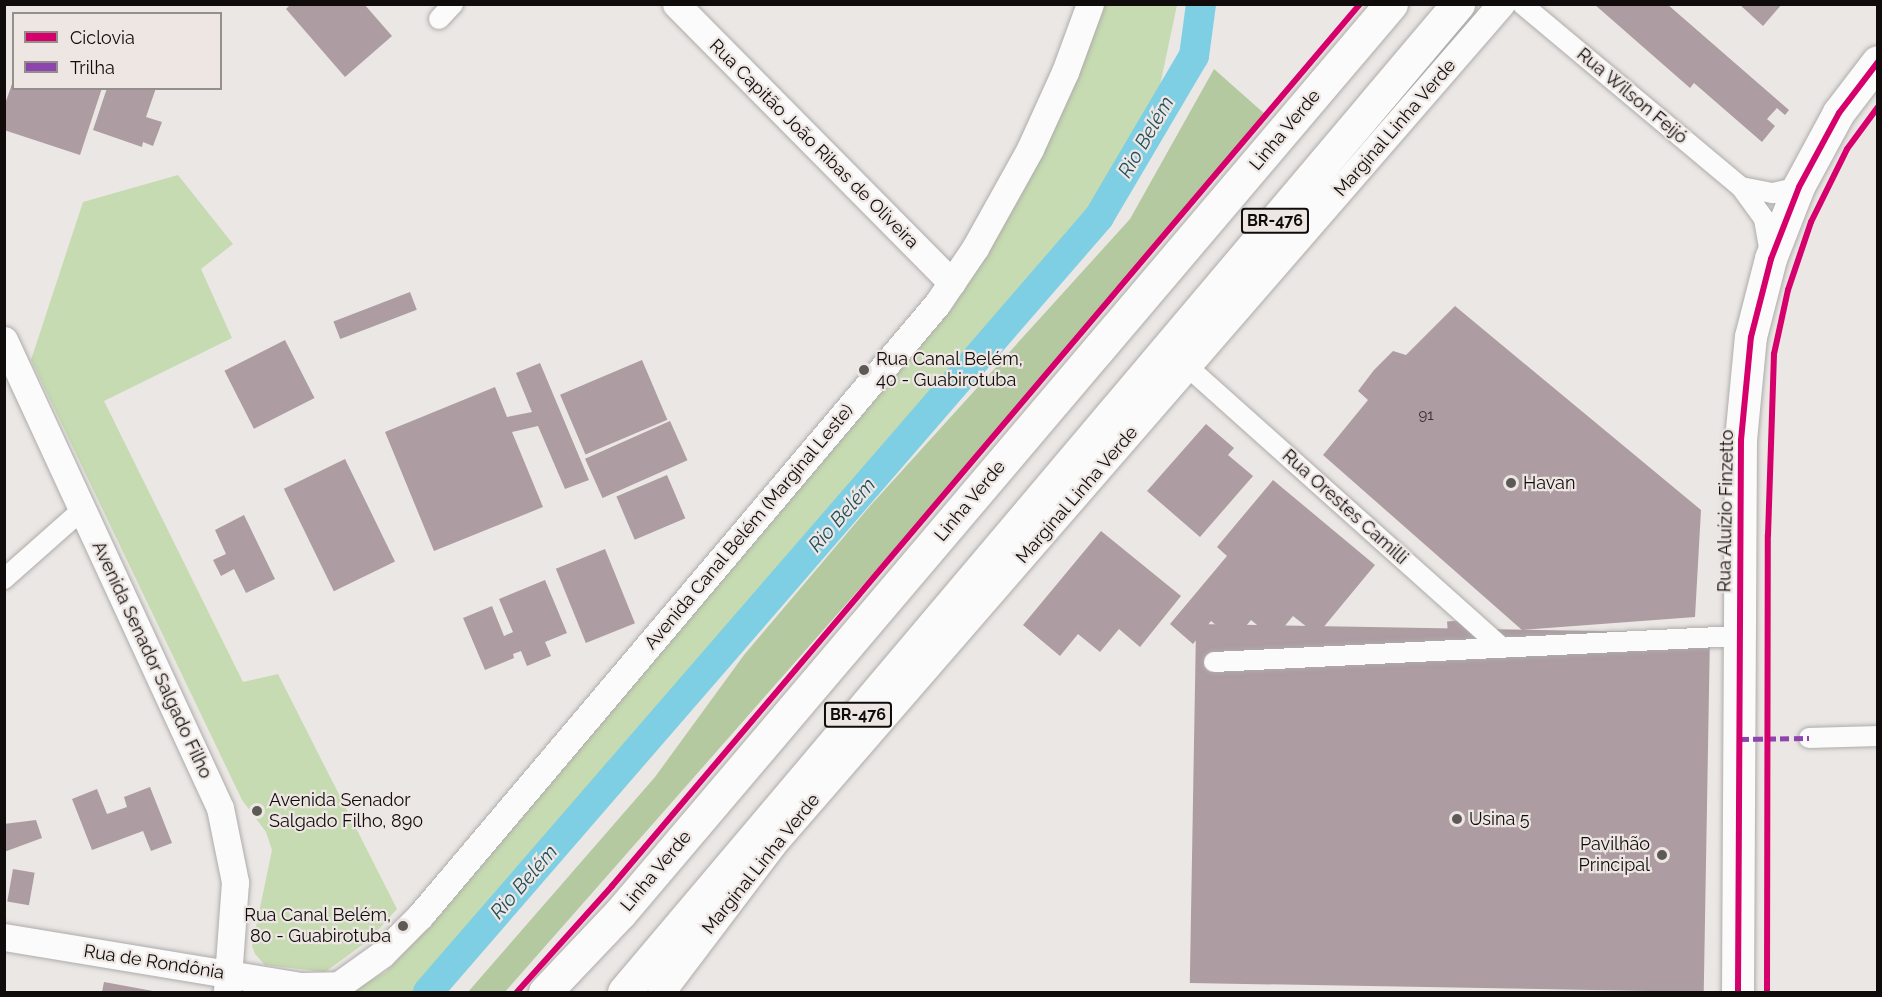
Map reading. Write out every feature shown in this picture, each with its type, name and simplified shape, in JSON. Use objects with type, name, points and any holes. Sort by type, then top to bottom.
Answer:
[{"type":"highway","name":"Linha Verde","points":[[545,993],[620,913],[1391,4]]},
{"type":"highway","name":"BR-476","points":[[624,993],[1458,4]]},
{"type":"main road","name":"Rua Capitão João Ribas de Oliveira","points":[[676,4],[952,283]]},
{"type":"main road","name":"Avenida Canal Belém (Marginal Leste)","points":[[334,989],[382,954],[420,916],[952,283],[1030,149],[1065,72],[1090,4]]},
{"type":"main road","name":"Marginal Linha Verde","points":[[661,993],[772,845],[1501,4]]},
{"type":"main road","name":"Rua Aluízio Finzetto","points":[[1738,993],[1739,636],[1744,383],[1751,337],[1771,259],[1798,187],[1839,113],[1878,62]]},
{"type":"main road","name":"Avenida Senador Salgado Filho","points":[[4,340],[193,746],[225,825],[235,882],[224,986]]},
{"type":"main road","name":"Rua de Rondônia","points":[[4,937],[224,986],[301,986],[334,989]]},
{"type":"street","name":"Rua Wilson Feijó","points":[[1522,4],[1741,187],[1764,219],[1771,259]]},
{"type":"street","name":"Rua Wilson Feijó","points":[[1741,187],[1773,193],[1798,187]]},
{"type":"street","name":"Rua Orestes Camilli","points":[[1188,367],[1502,648]]},
{"type":"street","points":[[4,579],[82,510]]},
{"type":"street","points":[[1214,663],[1739,636]]},
{"type":"street","points":[[1809,738],[1878,736]]},
{"type":"green space","points":[[1101,5],[1177,5],[1158,95],[1093,212],[417,992],[351,992],[386,972],[414,942],[939,317]]},
{"type":"green space","points":[[1214,69],[1266,115],[958,477],[505,992],[468,992],[655,777],[744,655],[870,506],[1130,219]]},
{"type":"green space","points":[[178,175],[233,244],[201,269],[232,338],[104,401],[243,682],[278,674],[397,909],[369,940],[325,972],[265,965],[255,954],[252,946],[272,850],[266,832],[242,800],[31,360],[83,202]]},
{"type":"building","points":[[291,4],[364,4],[392,36],[345,77],[286,9]]},
{"type":"building","points":[[1594,4],[1667,4],[1789,110],[1785,115],[1777,108],[1767,119],[1775,126],[1762,142],[1694,83],[1690,88]]},
{"type":"building","points":[[1739,4],[1782,4],[1763,26]]},
{"type":"building","points":[[12,84],[12,90],[101,90],[80,155],[4,130],[4,107]]},
{"type":"building","points":[[106,90],[155,90],[146,117],[162,122],[153,146],[143,142],[142,147],[93,130]]},
{"type":"building","points":[[410,292],[417,310],[340,339],[333,321]]},
{"type":"building","name":"Havan","points":[[1455,306],[1701,510],[1695,617],[1522,630],[1323,455],[1368,400],[1358,391],[1374,370],[1393,351],[1406,355]]},
{"type":"building","points":[[285,340],[315,398],[254,429],[224,371]]},
{"type":"building","points":[[642,360],[667,420],[585,455],[560,395]]},
{"type":"building","points":[[540,363],[589,480],[565,489],[538,426],[512,432],[543,507],[434,551],[385,432],[495,387],[507,417],[532,412],[516,373]]},
{"type":"building","points":[[670,421],[687,460],[603,498],[585,459]]},
{"type":"building","points":[[1206,424],[1234,448],[1228,455],[1253,476],[1200,537],[1147,491]]},
{"type":"building","points":[[345,459],[395,561],[334,591],[284,489]]},
{"type":"building","points":[[667,475],[685,518],[635,540],[616,496]]},
{"type":"building","points":[[1273,480],[1375,565],[1317,635],[1293,616],[1274,639],[1251,620],[1234,640],[1211,621],[1193,644],[1170,624],[1227,556],[1217,547]]},
{"type":"building","points":[[244,515],[275,579],[246,593],[234,569],[221,576],[213,560],[226,554],[215,530]]},
{"type":"building","points":[[1101,531],[1181,596],[1140,647],[1119,629],[1100,652],[1078,634],[1060,656],[1023,625]]},
{"type":"building","points":[[605,549],[635,623],[586,643],[556,569]]},
{"type":"building","points":[[545,580],[567,633],[545,642],[551,656],[527,666],[521,651],[513,654],[514,658],[485,670],[463,618],[492,606],[504,636],[513,632],[499,599]]},
{"type":"building","points":[[1468,620],[1469,634],[1448,635],[1447,621]]},
{"type":"building","name":"Usina 5","points":[[1196,624],[1710,633],[1704,992],[1190,983]]},
{"type":"building","points":[[150,787],[172,843],[151,851],[143,831],[92,850],[72,799],[97,789],[107,814],[127,807],[124,797]]},
{"type":"building","points":[[36,820],[42,838],[4,852],[4,824]]},
{"type":"building","points":[[13,869],[35,873],[29,905],[7,901]]},
{"type":"building","points":[[104,982],[153,991],[153,992],[102,992]]},
{"type":"waterway","name":"Rio Belém","points":[[428,992],[1099,217],[1194,56],[1201,4]]},
{"type":"marked path","points":[[1740,739],[1809,738]]},
{"type":"cycle path","points":[[517,992],[612,886],[1360,4]]},
{"type":"cycle path","points":[[1738,992],[1741,440],[1751,337],[1771,259],[1799,187],[1839,113],[1878,62]]},
{"type":"cycle path","points":[[1767,992],[1768,535],[1774,354],[1788,290],[1811,222],[1847,149],[1878,107]]},
{"type":"place","name":"Rua Canal Belém, 40 - Guabirotuba","points":[[864,370]]},
{"type":"place","name":"Havan","points":[[1511,483]]},
{"type":"place","name":"Avenida Senador Salgado Filho, 890","points":[[257,811]]},
{"type":"place","name":"Usina 5","points":[[1457,819]]},
{"type":"place","name":"Pavilhão Principal","points":[[1662,855]]},
{"type":"place","name":"Rua Canal Belém, 80 - Guabirotuba","points":[[403,926]]}]
